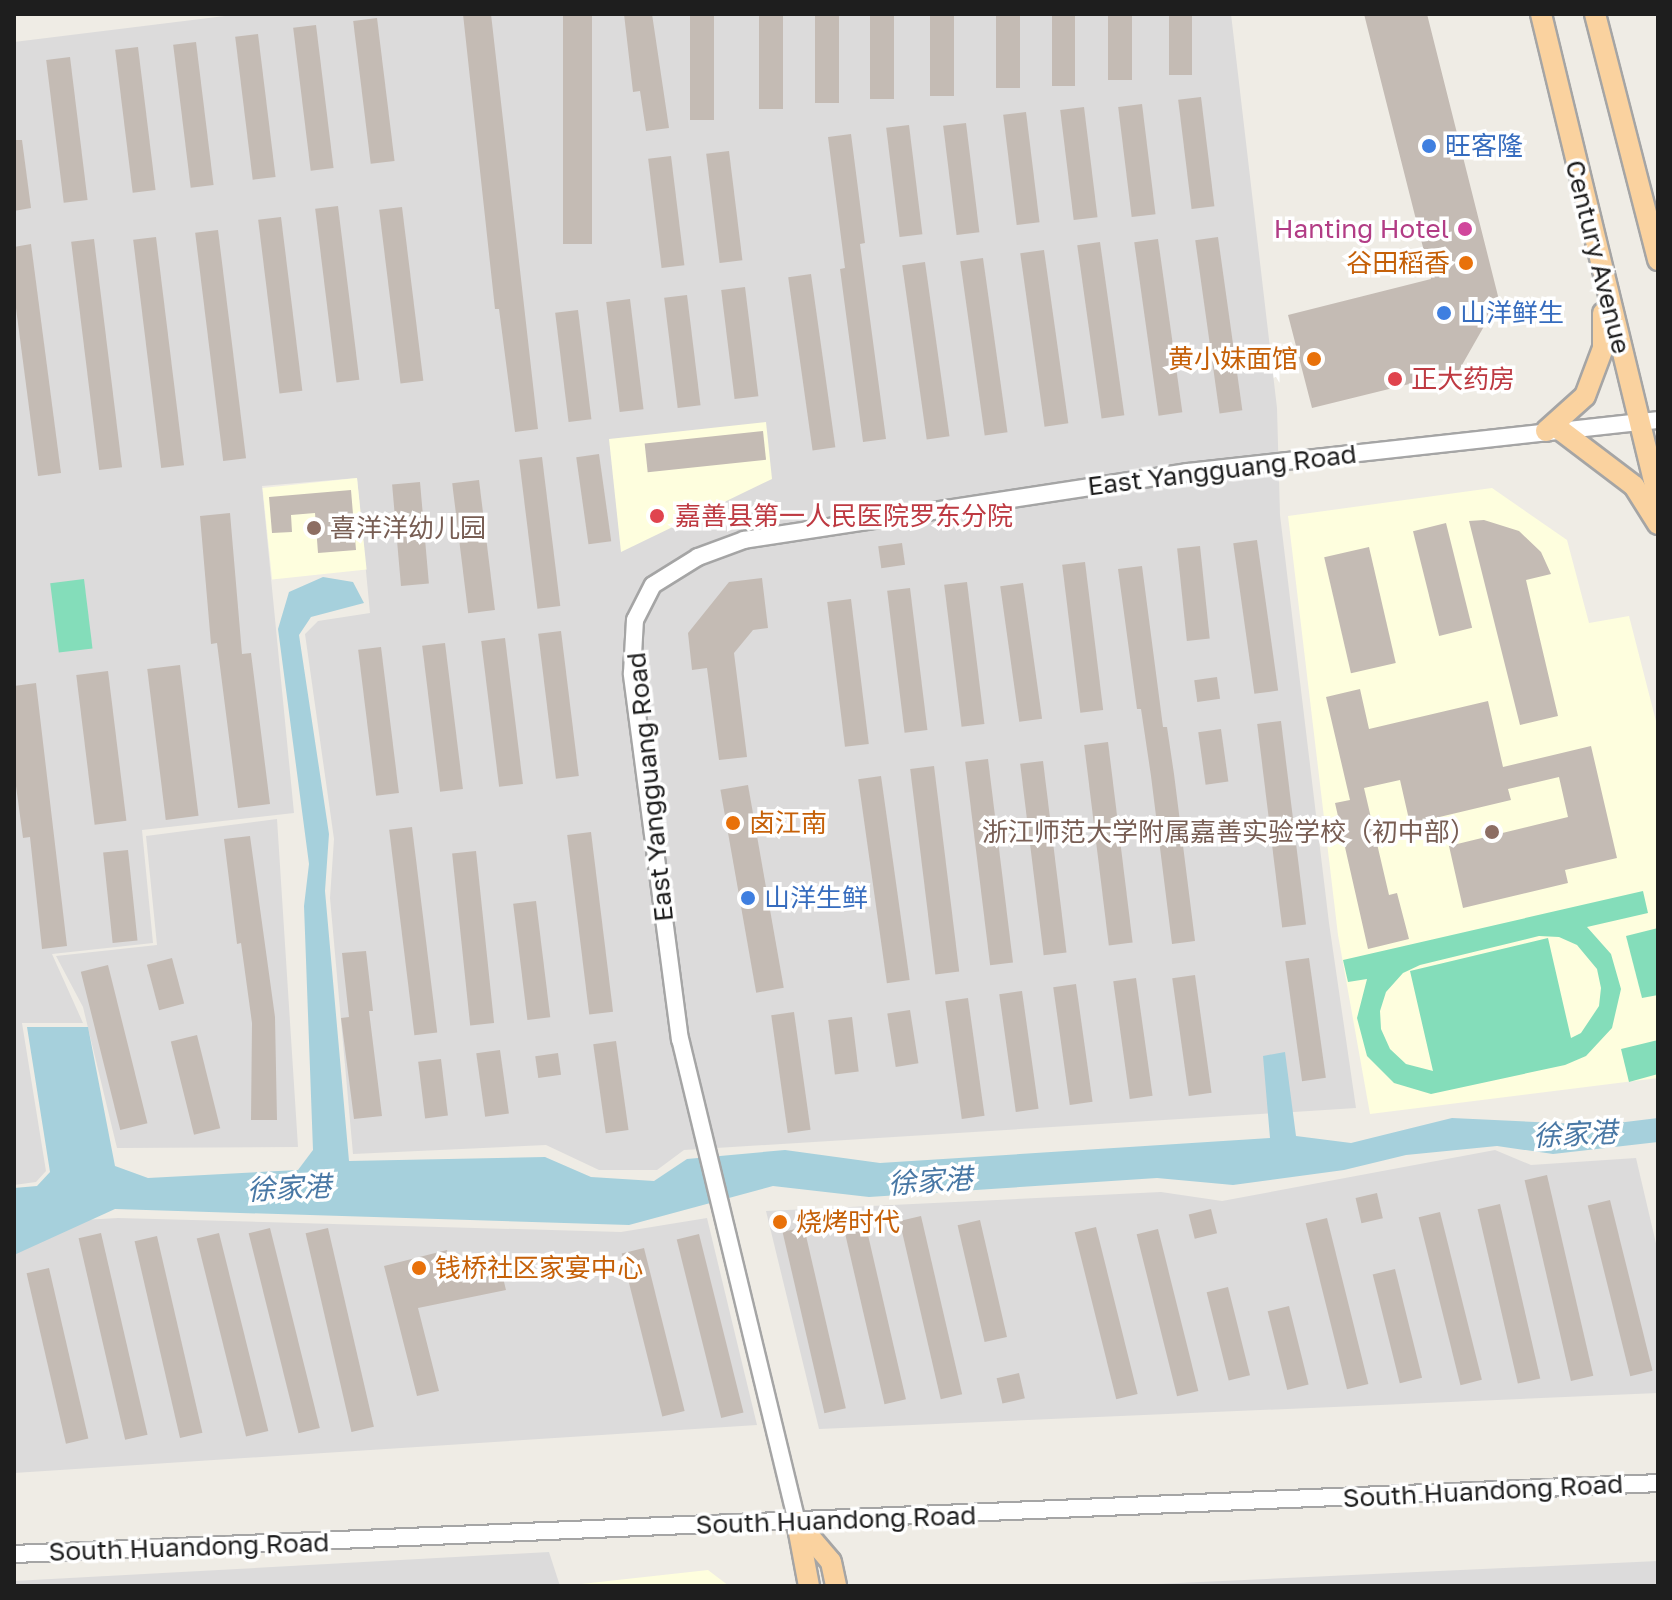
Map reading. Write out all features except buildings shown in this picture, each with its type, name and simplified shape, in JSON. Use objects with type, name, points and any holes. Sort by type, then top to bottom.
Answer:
[{"type":"main road","name":"Century Avenue","points":[[1541,14],[1580,188],[1648,420],[1658,499]]},
{"type":"main road","points":[[1595,14],[1658,260]]},
{"type":"main road","points":[[1580,188],[1579,218],[1602,310],[1603,348],[1585,396],[1552,430],[1605,460],[1634,486],[1658,524]]},
{"type":"main road","name":"East Yangguang Road","points":[[797,1522],[809,1586]]},
{"type":"main road","name":"East Yangguang Road","points":[[797,1522],[831,1562],[836,1586]]},
{"type":"street","name":"East Yangguang Road","points":[[797,1522],[680,1040],[632,673],[635,620],[653,585],[698,557],[744,540],[1187,472],[1648,420]]},
{"type":"street","name":"South Huandong Road","points":[[14,1554],[1658,1483]]},
{"type":"shaded area","points":[[241,14],[1231,14],[1277,408],[1280,515],[1329,923],[1356,1108],[684,1150],[657,1170],[599,1170],[546,1145],[353,1154],[330,898],[334,839],[305,634],[318,621],[370,613],[357,478],[262,486],[294,813],[142,830],[153,943],[52,954],[83,1023],[22,1023],[46,1171],[36,1182],[14,1185],[14,42]]},
{"type":"shaded area","name":"嘉善县第一人民医院罗东分院","points":[[766,422],[772,479],[621,552],[609,439]]},
{"type":"shaded area","name":"喜洋洋幼儿园","points":[[357,478],[367,569],[272,579],[263,488]]},
{"type":"shaded area","name":"浙江师范大学附属嘉善实验学校（初中部）","points":[[1492,488],[1567,540],[1589,623],[1629,616],[1658,729],[1658,1078],[1370,1114],[1338,935],[1288,516]]},
{"type":"shaded area","points":[[277,819],[298,1147],[117,1148],[83,1007],[56,956],[157,945],[146,836]]},
{"type":"shaded area","points":[[1495,1150],[1531,1165],[1636,1158],[1658,1252],[1658,1393],[819,1429],[766,1211],[1161,1192],[1222,1201]]},
{"type":"shaded area","points":[[118,1218],[621,1232],[707,1218],[757,1425],[14,1473],[14,1224]]},
{"type":"shaded area","points":[[549,1552],[560,1586],[14,1586],[14,1581]]},
{"type":"shaded area","points":[[1658,1561],[1658,1586],[1113,1586]]},
{"type":"shaded area","points":[[708,1570],[729,1586],[563,1586]]},
{"type":"green space","points":[[84,579],[93,648],[59,653],[50,583]]},
{"type":"green space","points":[[1643,891],[1648,913],[1587,927],[1611,954],[1621,989],[1612,1028],[1586,1056],[1565,1065],[1431,1094],[1394,1083],[1367,1056],[1357,1018],[1367,979],[1348,982],[1343,960]],"holes":[[[1539,936],[1559,937],[1577,945],[1597,969],[1601,988],[1599,1006],[1581,1033],[1571,1038],[1548,938],[1410,971],[1433,1071],[1406,1064],[1390,1049],[1381,1029],[1380,1011],[1386,992],[1403,973],[1420,965]]]},
{"type":"green space","points":[[1658,928],[1658,995],[1642,998],[1626,936]]},
{"type":"green space","points":[[1658,1040],[1658,1074],[1629,1082],[1621,1049]]},
{"type":"water","name":"徐家港","points":[[323,577],[353,582],[364,603],[311,617],[299,635],[329,834],[325,891],[349,1161],[545,1157],[591,1177],[654,1181],[687,1159],[785,1150],[880,1163],[1270,1138],[1263,1056],[1285,1052],[1296,1136],[1351,1143],[1452,1118],[1601,1125],[1658,1118],[1658,1142],[1553,1154],[1497,1146],[1406,1155],[1344,1170],[1233,1185],[1157,1178],[869,1197],[773,1186],[629,1225],[115,1209],[14,1255],[14,1188],[37,1186],[50,1172],[27,1027],[88,1027],[115,1166],[148,1178],[298,1170],[313,1150],[304,906],[309,864],[278,629],[289,592]]},
{"type":"place","name":"旺客隆","points":[[1429,146]]},
{"type":"place","name":"Hanting Hotel","points":[[1465,229]]},
{"type":"place","name":"谷田稻香","points":[[1466,263]]},
{"type":"place","name":"山洋鲜生","points":[[1444,313]]},
{"type":"place","name":"黄小妹面馆","points":[[1314,359]]},
{"type":"place","name":"正大药房","points":[[1395,379]]},
{"type":"place","name":"嘉善县第一人民医院罗东分院","points":[[657,516]]},
{"type":"place","name":"喜洋洋幼儿园","points":[[314,528]]},
{"type":"place","name":"卤江南","points":[[733,823]]},
{"type":"place","name":"浙江师范大学附属嘉善实验学校（初中部）","points":[[1492,832]]},
{"type":"place","name":"山洋生鲜","points":[[748,898]]},
{"type":"place","name":"烧烤时代","points":[[780,1222]]},
{"type":"place","name":"钱桥社区家宴中心","points":[[419,1268]]}]
